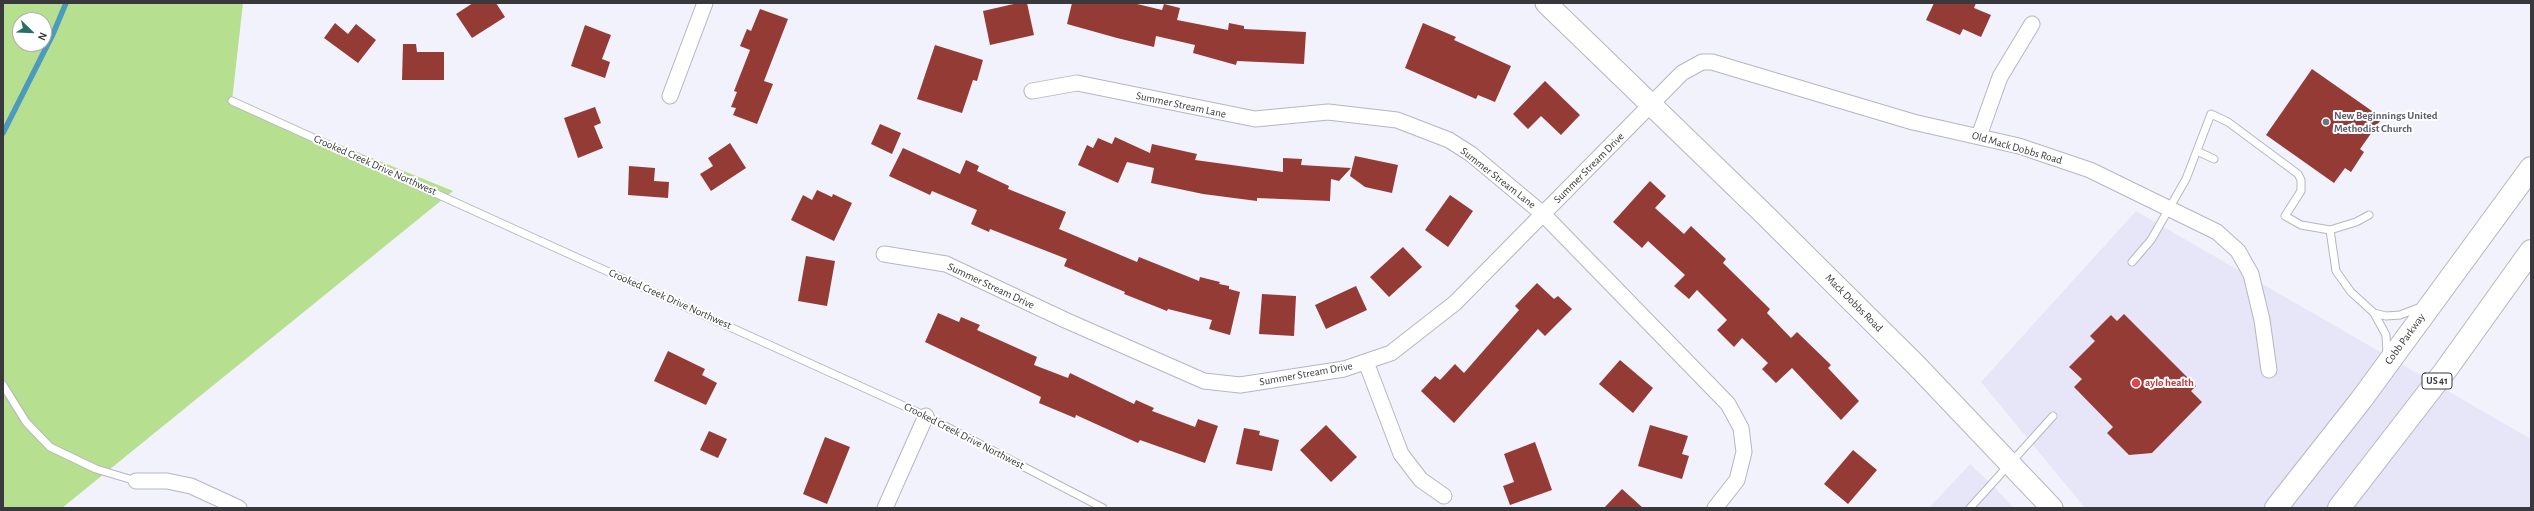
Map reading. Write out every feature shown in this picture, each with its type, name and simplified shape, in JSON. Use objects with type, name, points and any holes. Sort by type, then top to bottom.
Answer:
[{"type":"main road","name":"Cobb Parkway","points":[[2276,508],[2387,363],[2531,168]]},
{"type":"main road","name":"US 41","points":[[2339,508],[2445,372],[2531,251]]},
{"type":"street","points":[[670,96],[705,3]]},
{"type":"street","name":"Mack Dobbs Road","points":[[1546,3],[1889,338],[2052,508]]},
{"type":"street","points":[[1979,136],[2000,77],[2032,24]]},
{"type":"street","name":"Old Mack Dobbs Road","points":[[1651,105],[1682,73],[1702,62],[1712,62],[1913,122],[2018,146],[2090,170],[2171,208],[2217,232],[2238,251],[2251,274],[2262,320],[2269,370]]},
{"type":"street","name":"Summer Stream Lane","points":[[1032,91],[1077,83],[1255,119],[1328,112],[1397,120],[1449,140],[1465,150],[1543,214],[1728,404],[1741,428],[1744,452],[1737,480],[1715,508]]},
{"type":"street","name":"Summer Stream Drive","points":[[884,254],[946,264],[1065,320],[1204,380],[1240,385],[1344,369],[1392,353],[1455,303],[1651,105]]},
{"type":"street","points":[[1366,362],[1401,454],[1421,480],[1444,496]]},
{"type":"street","points":[[885,508],[926,416]]},
{"type":"street","points":[[136,481],[167,481],[191,486],[239,508]]},
{"type":"lane","name":"Crooked Creek Drive Northwest","points":[[232,100],[926,416],[1103,508]]},
{"type":"lane","points":[[2132,262],[2151,240],[2171,208],[2186,179],[2211,114],[2228,122],[2298,174],[2301,180],[2301,191],[2285,216],[2301,225],[2330,230],[2356,222],[2368,215]]},
{"type":"lane","points":[[2197,152],[2214,160]]},
{"type":"lane","points":[[2330,230],[2332,258],[2336,271],[2350,292],[2374,313],[2386,336],[2387,363]]},
{"type":"lane","points":[[2374,313],[2386,316],[2400,315],[2432,302]]},
{"type":"lane","points":[[3,385],[26,422],[50,447],[96,469],[136,481]]},
{"type":"lane","points":[[1970,508],[2053,416]]},
{"type":"shaded area","points":[[2136,211],[2531,439],[2531,508],[2085,508],[1981,382]]},
{"type":"shaded area","points":[[1970,464],[1991,484],[2014,508],[1929,508]]},
{"type":"green space","points":[[3,3],[243,3],[232,101],[453,191],[62,508],[3,508]]},
{"type":"building","points":[[473,3],[496,3],[505,17],[472,38],[456,14]]},
{"type":"building","points":[[1018,3],[1027,3],[1034,35],[990,45],[983,11]]},
{"type":"building","points":[[1072,3],[1133,3],[1162,10],[1164,4],[1180,8],[1177,20],[1228,30],[1229,23],[1244,26],[1244,29],[1306,32],[1304,64],[1237,61],[1236,65],[1193,53],[1195,45],[1156,36],[1154,47],[1117,38],[1067,24]]},
{"type":"building","points":[[1934,3],[1976,3],[1974,8],[1991,15],[1981,37],[1963,29],[1960,35],[1926,20]]},
{"type":"building","points":[[760,9],[788,19],[764,81],[773,84],[757,124],[733,115],[736,108],[731,107],[737,92],[734,91],[750,50],[740,46],[747,29],[751,31]]},
{"type":"building","points":[[335,23],[348,34],[356,24],[376,40],[358,63],[324,38]]},
{"type":"building","points":[[1423,23],[1456,37],[1454,40],[1511,66],[1495,102],[1478,95],[1476,99],[1405,68]]},
{"type":"building","points":[[585,25],[611,35],[602,59],[610,62],[605,78],[571,66]]},
{"type":"building","points":[[403,44],[416,44],[417,52],[444,52],[444,80],[402,80]]},
{"type":"building","points":[[935,45],[983,60],[977,81],[973,80],[962,113],[917,99]]},
{"type":"building","name":"New Beginnings United Methodist Church","points":[[2312,69],[2382,118],[2360,149],[2364,152],[2351,172],[2345,168],[2334,183],[2266,135]]},
{"type":"building","points":[[1545,81],[1580,115],[1561,135],[1541,116],[1528,129],[1513,114]]},
{"type":"building","points":[[595,107],[601,123],[594,126],[603,148],[578,158],[564,118]]},
{"type":"building","points":[[880,124],[901,133],[892,154],[871,144]]},
{"type":"building","points":[[1115,137],[1150,153],[1152,144],[1197,154],[1195,160],[1283,172],[1283,158],[1302,159],[1301,165],[1351,168],[1339,181],[1331,179],[1330,201],[1257,198],[1257,201],[1203,194],[1151,183],[1154,168],[1127,162],[1118,183],[1078,165],[1087,145],[1093,148],[1098,138],[1112,144]]},
{"type":"building","points":[[730,143],[746,168],[711,191],[700,174],[713,166],[708,158]]},
{"type":"building","points":[[903,148],[960,174],[966,160],[979,166],[977,171],[1009,186],[1008,189],[1066,212],[1059,229],[1137,262],[1139,257],[1199,281],[1200,277],[1220,282],[1219,284],[1229,286],[1229,289],[1240,292],[1230,335],[1209,329],[1212,320],[1168,309],[1167,311],[1124,294],[1125,292],[1064,266],[1067,259],[990,229],[989,232],[971,224],[977,210],[932,191],[930,195],[889,176]]},
{"type":"building","points":[[1355,156],[1398,165],[1392,193],[1365,187],[1350,176]]},
{"type":"building","points":[[629,166],[655,168],[654,181],[669,182],[668,198],[628,195]]},
{"type":"building","points":[[1650,181],[1666,196],[1655,208],[1684,234],[1691,226],[1726,259],[1723,263],[1770,309],[1767,313],[1791,338],[1797,332],[1831,365],[1828,368],[1859,401],[1841,420],[1792,368],[1776,383],[1762,369],[1768,363],[1742,338],[1734,347],[1717,330],[1727,320],[1697,290],[1689,299],[1674,286],[1685,275],[1648,241],[1642,248],[1613,222]]},
{"type":"building","points":[[817,190],[832,197],[833,194],[852,203],[834,241],[791,220],[803,195],[812,200]]},
{"type":"building","points":[[1450,195],[1473,211],[1448,247],[1425,230]]},
{"type":"building","points":[[1403,247],[1422,267],[1389,297],[1370,277]]},
{"type":"building","points":[[806,256],[835,261],[827,306],[798,301]]},
{"type":"building","points":[[1537,283],[1554,299],[1558,296],[1572,309],[1545,336],[1538,329],[1454,423],[1421,391],[1435,376],[1440,380],[1455,364],[1464,373],[1519,310],[1515,306]]},
{"type":"building","points":[[1356,286],[1367,310],[1326,329],[1315,305]]},
{"type":"building","points":[[1262,294],[1296,296],[1294,336],[1259,334]]},
{"type":"building","points":[[938,313],[959,322],[961,317],[980,325],[977,330],[1037,357],[1034,365],[1068,378],[1070,373],[1134,404],[1136,400],[1154,408],[1152,411],[1195,427],[1198,419],[1218,426],[1205,463],[1140,440],[1138,443],[1076,415],[1075,418],[1039,403],[1041,397],[925,342]]},
{"type":"building","name":"aylo health","points":[[2124,314],[2196,386],[2191,391],[2202,402],[2152,453],[2129,455],[2107,433],[2113,427],[2074,387],[2082,379],[2069,367],[2095,341],[2090,336],[2111,315],[2117,321]]},
{"type":"building","points":[[668,351],[705,369],[702,375],[717,383],[706,405],[654,381]]},
{"type":"building","points":[[1620,360],[1653,388],[1633,413],[1599,384]]},
{"type":"building","points":[[1326,425],[1357,457],[1331,482],[1300,450]]},
{"type":"building","points":[[1650,425],[1688,436],[1682,454],[1689,456],[1682,479],[1638,466]]},
{"type":"building","points":[[1244,428],[1260,431],[1259,435],[1279,440],[1272,471],[1236,464]]},
{"type":"building","points":[[709,431],[727,439],[718,458],[700,450]]},
{"type":"building","points":[[825,437],[850,447],[827,504],[803,494]]},
{"type":"building","points":[[1535,442],[1552,490],[1510,505],[1503,486],[1514,482],[1504,454]]},
{"type":"building","points":[[1853,450],[1877,470],[1848,504],[1824,484]]},
{"type":"building","points":[[1622,489],[1643,508],[1604,508]]},
{"type":"waterway","points":[[3,133],[53,34],[66,3]]},
{"type":"place","name":"New Beginnings United Methodist Church","points":[[2326,122]]},
{"type":"place","name":"aylo health","points":[[2136,383]]}]
